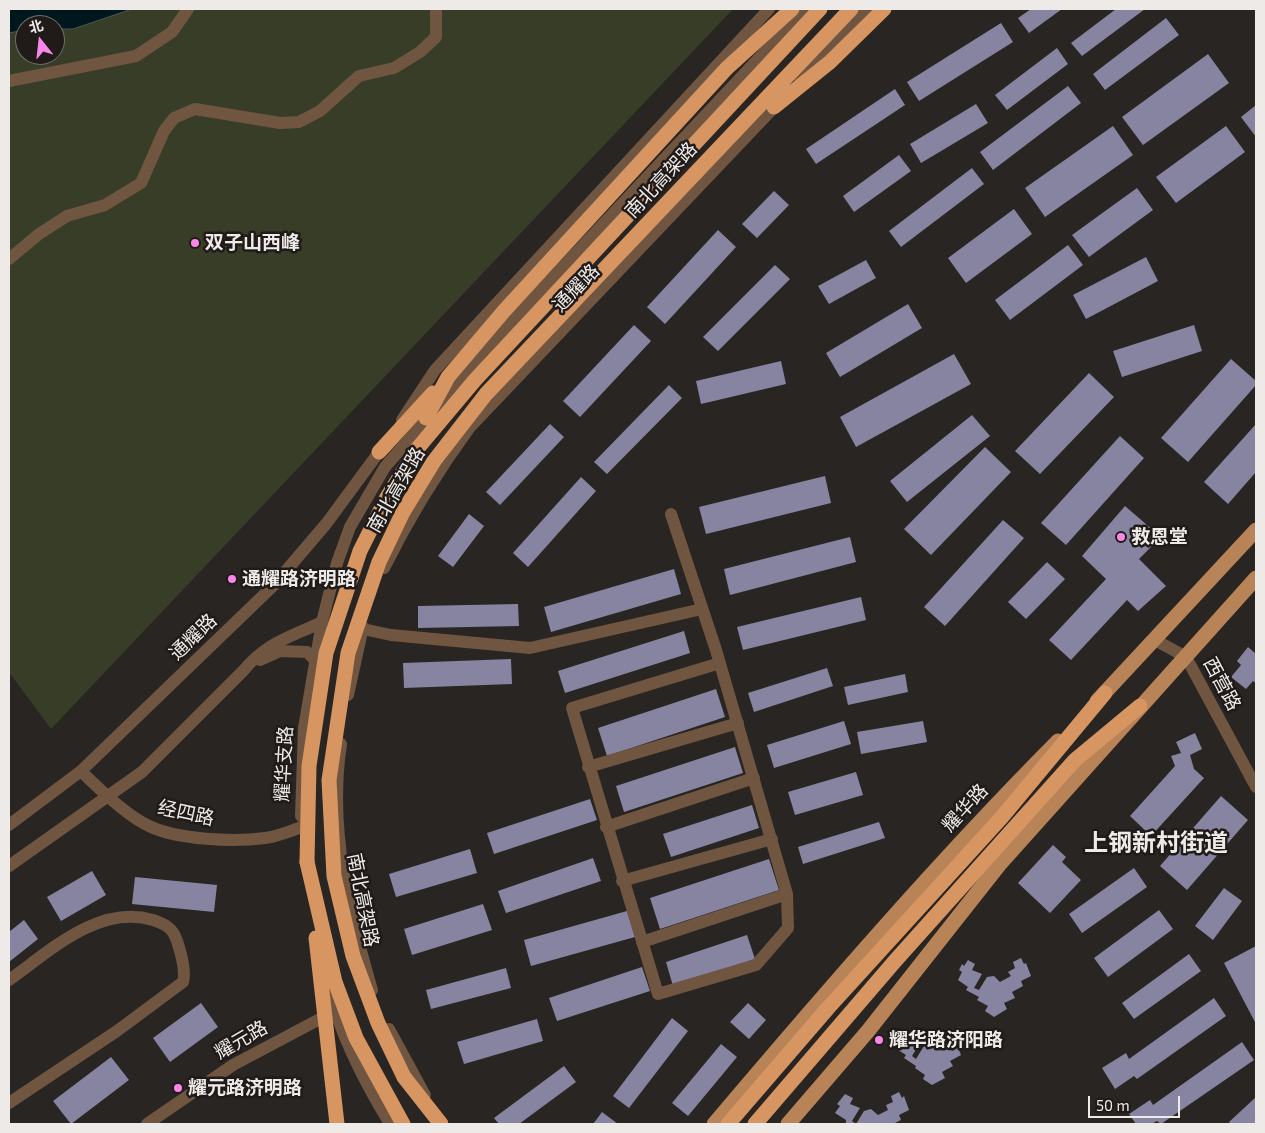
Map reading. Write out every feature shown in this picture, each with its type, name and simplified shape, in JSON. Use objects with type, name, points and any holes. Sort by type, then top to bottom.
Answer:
[{"type":"highway","points":[[379,452],[448,377],[504,311],[727,68],[792,9]]},
{"type":"highway","name":"南北高架路","points":[[403,1124],[356,1038],[335,982],[307,862],[309,766],[326,653],[360,551],[386,499],[417,449],[475,380],[820,9]]},
{"type":"highway","name":"南北高架路","points":[[431,1124],[404,1077],[378,1023],[353,956],[334,876],[330,789],[348,653],[379,562],[403,512],[434,461],[486,394],[850,9]]},
{"type":"highway","points":[[774,106],[830,62],[877,11]]},
{"type":"highway","points":[[426,418],[448,377]]},
{"type":"highway","points":[[728,1124],[1002,816],[1105,693]]},
{"type":"highway","points":[[755,1124],[895,961],[1075,760],[1140,706]]},
{"type":"highway","points":[[307,862],[336,1124]]},
{"type":"highway","points":[[404,1077],[441,1124]]},
{"type":"main road","name":"耀华路","points":[[714,1124],[804,1018],[963,838],[1105,693],[1256,530]]},
{"type":"main road","points":[[788,1124],[868,1031],[999,865],[1256,578]]},
{"type":"street","points":[[9,81],[136,56],[172,32],[188,9]]},
{"type":"street","points":[[9,259],[39,234],[67,216],[105,205],[141,183],[164,131],[174,118],[195,109],[280,123],[299,122],[320,111],[359,76],[394,68],[420,52],[436,37],[436,9]]},
{"type":"street","name":"通耀路","points":[[9,825],[81,771],[273,586],[326,524],[379,452],[435,370],[769,9]]},
{"type":"street","name":"通耀路","points":[[426,418],[519,313],[805,9]]},
{"type":"street","name":"通耀路","points":[[362,629],[382,572],[409,519],[438,471],[470,427],[774,106]]},
{"type":"street","name":"耀华支路","points":[[390,1124],[359,1069],[334,1012],[309,893],[302,827],[301,770],[314,660],[337,563],[350,528],[385,467],[426,418]]},
{"type":"street","points":[[671,514],[720,663],[772,839],[787,894],[788,928],[756,965],[658,994],[622,881],[572,708],[720,663]]},
{"type":"street","points":[[441,1124],[391,1034],[374,994],[354,925],[340,856],[338,805],[340,753],[349,690],[362,629],[391,635],[530,648],[702,609]]},
{"type":"street","points":[[9,866],[142,772],[243,671],[256,655],[276,642],[322,622]]},
{"type":"street","name":"西营路","points":[[1154,640],[1186,657],[1256,787]]},
{"type":"street","points":[[243,671],[263,658],[280,651],[308,652],[314,660]]},
{"type":"street","points":[[588,767],[738,723]]},
{"type":"street","name":"经四路","points":[[81,771],[106,796],[148,826],[206,840],[267,838],[302,827]]},
{"type":"street","points":[[606,827],[754,778]]},
{"type":"street","points":[[622,881],[772,839]]},
{"type":"street","points":[[642,942],[787,894]]},
{"type":"street","points":[[9,980],[79,931],[113,919],[133,918],[149,919],[166,924],[175,935],[185,975],[183,982],[117,1031],[9,1102]]},
{"type":"street","name":"耀元路","points":[[147,1124],[233,1065],[334,1012]]},
{"type":"green space","points":[[9,9],[733,9],[51,729],[9,672]]},
{"type":"water","points":[[9,9],[132,9],[73,29],[65,29],[65,15],[15,15],[15,32],[9,33]]},
{"type":"building","points":[[1031,9],[1062,9],[1029,33],[1018,18]]},
{"type":"building","points":[[1116,9],[1145,9],[1082,56],[1071,43]]},
{"type":"building","points":[[1166,18],[1179,35],[1105,90],[1093,74]]},
{"type":"building","points":[[1001,23],[1013,42],[919,101],[907,82]]},
{"type":"building","points":[[1057,48],[1068,64],[1007,110],[995,95]]},
{"type":"building","points":[[1208,54],[1229,83],[1143,145],[1122,117]]},
{"type":"building","points":[[1068,86],[1081,103],[993,170],[980,152]]},
{"type":"building","points":[[895,89],[905,105],[816,164],[806,149]]},
{"type":"building","points":[[976,104],[988,123],[921,163],[910,144]]},
{"type":"building","points":[[1256,105],[1256,137],[1241,117]]},
{"type":"building","points":[[1113,126],[1133,155],[1045,217],[1025,188]]},
{"type":"building","points":[[1226,126],[1245,152],[1176,203],[1156,177]]},
{"type":"building","points":[[899,155],[911,171],[854,212],[843,196]]},
{"type":"building","points":[[972,168],[984,184],[901,247],[889,231]]},
{"type":"building","points":[[1137,188],[1153,210],[1089,257],[1072,235]]},
{"type":"building","points":[[774,191],[789,205],[757,238],[742,224]]},
{"type":"building","points":[[1014,209],[1032,234],[966,283],[948,258]]},
{"type":"building","points":[[718,230],[736,247],[665,324],[647,307]]},
{"type":"building","points":[[1068,245],[1083,265],[1010,320],[995,300]]},
{"type":"building","points":[[1146,257],[1158,281],[1086,319],[1073,295]]},
{"type":"building","points":[[866,260],[876,278],[829,304],[818,286]]},
{"type":"building","points":[[775,265],[790,279],[718,351],[703,337]]},
{"type":"building","points":[[908,304],[922,328],[840,377],[826,353]]},
{"type":"building","points":[[634,325],[651,341],[580,417],[563,401]]},
{"type":"building","points":[[1194,325],[1202,351],[1122,377],[1113,351]]},
{"type":"building","points":[[954,354],[971,384],[856,447],[840,417]]},
{"type":"building","points":[[1231,359],[1256,381],[1256,385],[1188,462],[1161,438]]},
{"type":"building","points":[[781,361],[786,384],[701,404],[696,381]]},
{"type":"building","points":[[1089,373],[1114,397],[1040,474],[1015,451]]},
{"type":"building","points":[[669,385],[682,398],[607,474],[594,462]]},
{"type":"building","points":[[972,415],[990,436],[907,502],[890,481]]},
{"type":"building","points":[[550,424],[564,437],[500,505],[486,492]]},
{"type":"building","points":[[1256,424],[1256,472],[1228,504],[1204,482]]},
{"type":"building","points":[[1120,436],[1144,458],[1066,545],[1041,523]]},
{"type":"building","points":[[985,447],[1011,472],[931,555],[904,529]]},
{"type":"building","points":[[825,476],[831,503],[706,534],[699,507]]},
{"type":"building","points":[[581,477],[596,491],[528,567],[513,553]]},
{"type":"building","points":[[1125,506],[1161,537],[1139,559],[1166,586],[1138,611],[1127,600],[1071,660],[1049,640],[1106,579],[1082,556]]},
{"type":"building","points":[[469,514],[484,526],[453,567],[438,556]]},
{"type":"building","points":[[1003,520],[1024,538],[945,626],[924,607]]},
{"type":"building","points":[[850,537],[856,562],[730,595],[724,569]]},
{"type":"building","points":[[1047,562],[1065,579],[1026,619],[1008,602]]},
{"type":"building","points":[[674,569],[681,594],[551,632],[544,607]]},
{"type":"building","points":[[861,597],[866,620],[743,650],[737,627]]},
{"type":"building","points":[[518,604],[519,626],[418,628],[418,606]]},
{"type":"building","points":[[684,631],[690,653],[565,693],[558,671]]},
{"type":"building","points":[[1248,647],[1256,654],[1256,683],[1253,681],[1246,689],[1231,677],[1241,665],[1237,661]]},
{"type":"building","points":[[511,659],[512,684],[404,688],[403,663]]},
{"type":"building","points":[[827,668],[833,686],[754,712],[748,693]]},
{"type":"building","points":[[905,674],[908,692],[848,705],[844,687]]},
{"type":"building","points":[[716,689],[725,717],[607,756],[598,728]]},
{"type":"building","points":[[844,721],[851,744],[774,768],[767,745]]},
{"type":"building","points":[[923,721],[927,742],[861,754],[857,732]]},
{"type":"building","points":[[1195,733],[1202,749],[1190,755],[1194,769],[1204,778],[1151,836],[1130,816],[1175,766],[1171,756],[1181,753],[1176,742]]},
{"type":"building","points":[[735,747],[743,773],[624,812],[616,786]]},
{"type":"building","points":[[856,772],[863,795],[795,815],[788,792]]},
{"type":"building","points":[[1221,796],[1248,820],[1187,890],[1160,866]]},
{"type":"building","points":[[590,799],[597,820],[494,854],[487,833]]},
{"type":"building","points":[[752,805],[759,828],[671,857],[663,834]]},
{"type":"building","points":[[879,822],[885,838],[803,864],[798,847]]},
{"type":"building","points":[[1053,845],[1066,857],[1062,862],[1081,880],[1050,913],[1018,883]]},
{"type":"building","points":[[470,849],[477,873],[396,897],[389,874]]},
{"type":"building","points":[[593,858],[601,881],[506,913],[498,891]]},
{"type":"building","points":[[769,859],[779,890],[660,929],[650,898]]},
{"type":"building","points":[[1134,868],[1147,887],[1082,933],[1069,914]]},
{"type":"building","points":[[92,871],[106,895],[61,921],[47,897]]},
{"type":"building","points":[[135,877],[217,885],[214,912],[132,904]]},
{"type":"building","points":[[1224,888],[1242,901],[1213,940],[1195,926]]},
{"type":"building","points":[[483,904],[492,930],[412,955],[404,929]]},
{"type":"building","points":[[1159,910],[1173,929],[1108,977],[1094,958]]},
{"type":"building","points":[[627,911],[635,937],[531,966],[524,940]]},
{"type":"building","points":[[24,920],[38,939],[9,962],[9,932]]},
{"type":"building","points":[[747,935],[755,959],[673,986],[666,962]]},
{"type":"building","points":[[1256,946],[1256,1024],[1224,963]]},
{"type":"building","points":[[1189,954],[1201,971],[1134,1019],[1122,1003]]},
{"type":"building","points":[[1021,958],[1024,964],[1026,963],[1031,976],[1021,981],[1023,986],[1012,992],[1015,998],[1004,1003],[1007,1009],[994,1017],[985,1011],[988,1006],[977,1000],[979,997],[966,990],[968,987],[958,980],[962,972],[959,970],[962,964],[964,966],[968,960],[975,964],[972,970],[982,974],[974,988],[979,990],[987,977],[994,976],[1000,982],[1011,976],[1008,972],[1015,968],[1013,962]]},
{"type":"building","points":[[642,967],[650,991],[557,1021],[549,998]]},
{"type":"building","points":[[506,968],[511,988],[431,1009],[426,990]]},
{"type":"building","points":[[1214,998],[1226,1016],[1137,1079],[1134,1076],[1115,1089],[1102,1068],[1126,1053],[1129,1059]]},
{"type":"building","points":[[201,1003],[218,1027],[170,1062],[153,1038]]},
{"type":"building","points":[[748,1003],[766,1020],[749,1039],[730,1022]]},
{"type":"building","points":[[672,1018],[688,1031],[629,1108],[613,1096]]},
{"type":"building","points":[[537,1019],[543,1041],[464,1064],[457,1042]]},
{"type":"building","points":[[959,1027],[962,1033],[964,1031],[969,1045],[959,1050],[961,1055],[950,1061],[953,1066],[942,1072],[945,1078],[932,1085],[923,1079],[925,1075],[915,1068],[916,1066],[904,1058],[906,1055],[895,1048],[900,1041],[897,1039],[900,1033],[902,1035],[905,1029],[913,1033],[910,1039],[920,1043],[912,1056],[916,1059],[924,1046],[931,1044],[938,1050],[948,1045],[946,1040],[953,1037],[950,1031]]},
{"type":"building","points":[[1242,1042],[1254,1060],[1161,1124],[1157,1121],[1151,1124],[1136,1124],[1129,1114],[1150,1100],[1153,1105]]},
{"type":"building","points":[[721,1044],[737,1057],[688,1116],[672,1103]]},
{"type":"building","points":[[111,1057],[129,1080],[71,1124],[53,1101]]},
{"type":"building","points":[[564,1066],[576,1082],[519,1124],[499,1124],[494,1118]]},
{"type":"building","points":[[899,1092],[902,1098],[904,1096],[909,1110],[899,1115],[901,1120],[893,1124],[856,1124],[864,1111],[871,1109],[878,1115],[888,1110],[886,1105],[893,1102],[891,1096]]},
{"type":"building","points":[[845,1094],[853,1098],[850,1104],[860,1108],[852,1121],[856,1124],[846,1124],[846,1120],[835,1113],[840,1106],[837,1104]]},
{"type":"building","points":[[1256,1097],[1256,1124],[1231,1124],[1229,1122]]},
{"type":"building","points":[[602,1112],[618,1124],[593,1124]]},
{"type":"place","name":"双子山西峰","points":[[195,243]]},
{"type":"place","name":"救恩堂","points":[[1121,537]]},
{"type":"place","name":"通耀路济明路","points":[[232,579]]},
{"type":"place","name":"耀华路济阳路","points":[[879,1040]]},
{"type":"place","name":"耀元路济明路","points":[[178,1088]]},
{"type":"district","name":"上钢新村街道","points":[[1156,843]]}]
